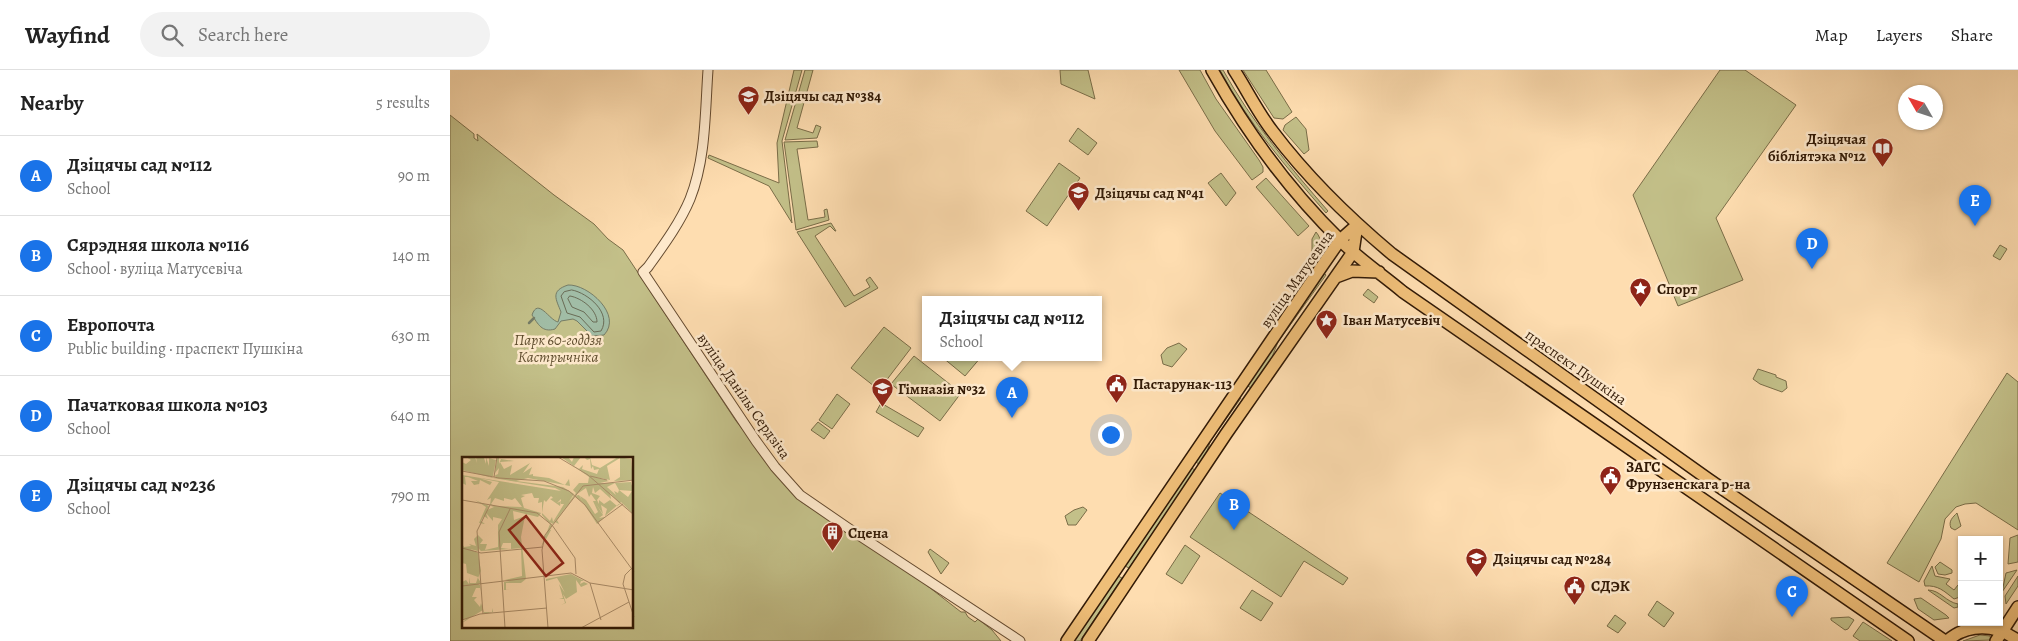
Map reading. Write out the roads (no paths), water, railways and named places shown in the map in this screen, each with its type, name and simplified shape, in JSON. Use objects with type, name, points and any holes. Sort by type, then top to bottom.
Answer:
[{"type":"main road","points":[[1212,70],[1246,127],[1296,192],[1353,252],[1403,292],[1908,641]]},
{"type":"main road","name":"праспект Пушкіна","points":[[1234,70],[1272,131],[1300,164],[1357,224],[1392,254],[1708,479],[1946,641]]},
{"type":"main road","points":[[1323,221],[1329,244],[1325,262]]},
{"type":"main road","name":"вуліца Матусевіча","points":[[1067,641],[1340,240],[1357,224]]},
{"type":"main road","name":"вуліца Матусевіча","points":[[1088,641],[1226,434],[1353,252],[1357,224]]},
{"type":"main road","points":[[1336,277],[1352,271],[1379,272]]},
{"type":"main road","points":[[1226,434],[1243,398],[1241,393],[1234,396]]},
{"type":"main road","points":[[1117,568],[1131,577]]},
{"type":"main road","points":[[1999,636],[2018,607]]},
{"type":"main road","points":[[1946,641],[1956,634],[1975,628],[1987,628],[1999,636],[2018,641]]},
{"type":"street","name":"вуліца Данілы Сердзіча","points":[[708,70],[703,141],[693,191],[681,217],[643,272],[756,442],[800,494],[848,528],[1020,641]]},
{"type":"water","points":[[568,285],[585,290],[601,302],[609,319],[609,327],[604,335],[592,336],[573,319],[561,321],[555,329],[551,330],[544,329],[536,322],[532,315],[537,308],[558,322],[561,312],[556,296],[562,287]]},
{"type":"waterway","points":[[529,323],[534,318]]},
{"type":"place","name":"Дзіцячы сад №384","points":[[748,115]]},
{"type":"place","name":"Дзіцячая бібліятэка №12","points":[[1882,167]]},
{"type":"place","name":"Дзіцячы сад №41","points":[[1079,212]]},
{"type":"place","name":"Дзіцячы сад №236","points":[[1975,226]]},
{"type":"place","name":"Пачатковая школа №103","points":[[1812,269]]},
{"type":"place","name":"Спорт","points":[[1641,308]]},
{"type":"place","name":"Іван Матусевіч","points":[[1327,339]]},
{"type":"place","name":"Пастарунак-113","points":[[1117,403]]},
{"type":"place","name":"Гімназія №32","points":[[882,408]]},
{"type":"place","name":"Дзіцячы сад №112","points":[[1012,418]]},
{"type":"place","name":"ЗАГС Фрунзенскага р-на","points":[[1610,495]]},
{"type":"place","name":"Сярэдняя школа №116","points":[[1234,530]]},
{"type":"place","name":"Сцена","points":[[832,552]]},
{"type":"place","name":"Дзіцячы сад №284","points":[[1477,578]]},
{"type":"place","name":"СДЭК","points":[[1575,605]]},
{"type":"place","name":"Европочта","points":[[1792,617]]},
{"type":"park label","name":"Парк 60-годдзя Кастрычніка","points":[[558,348]]}]
